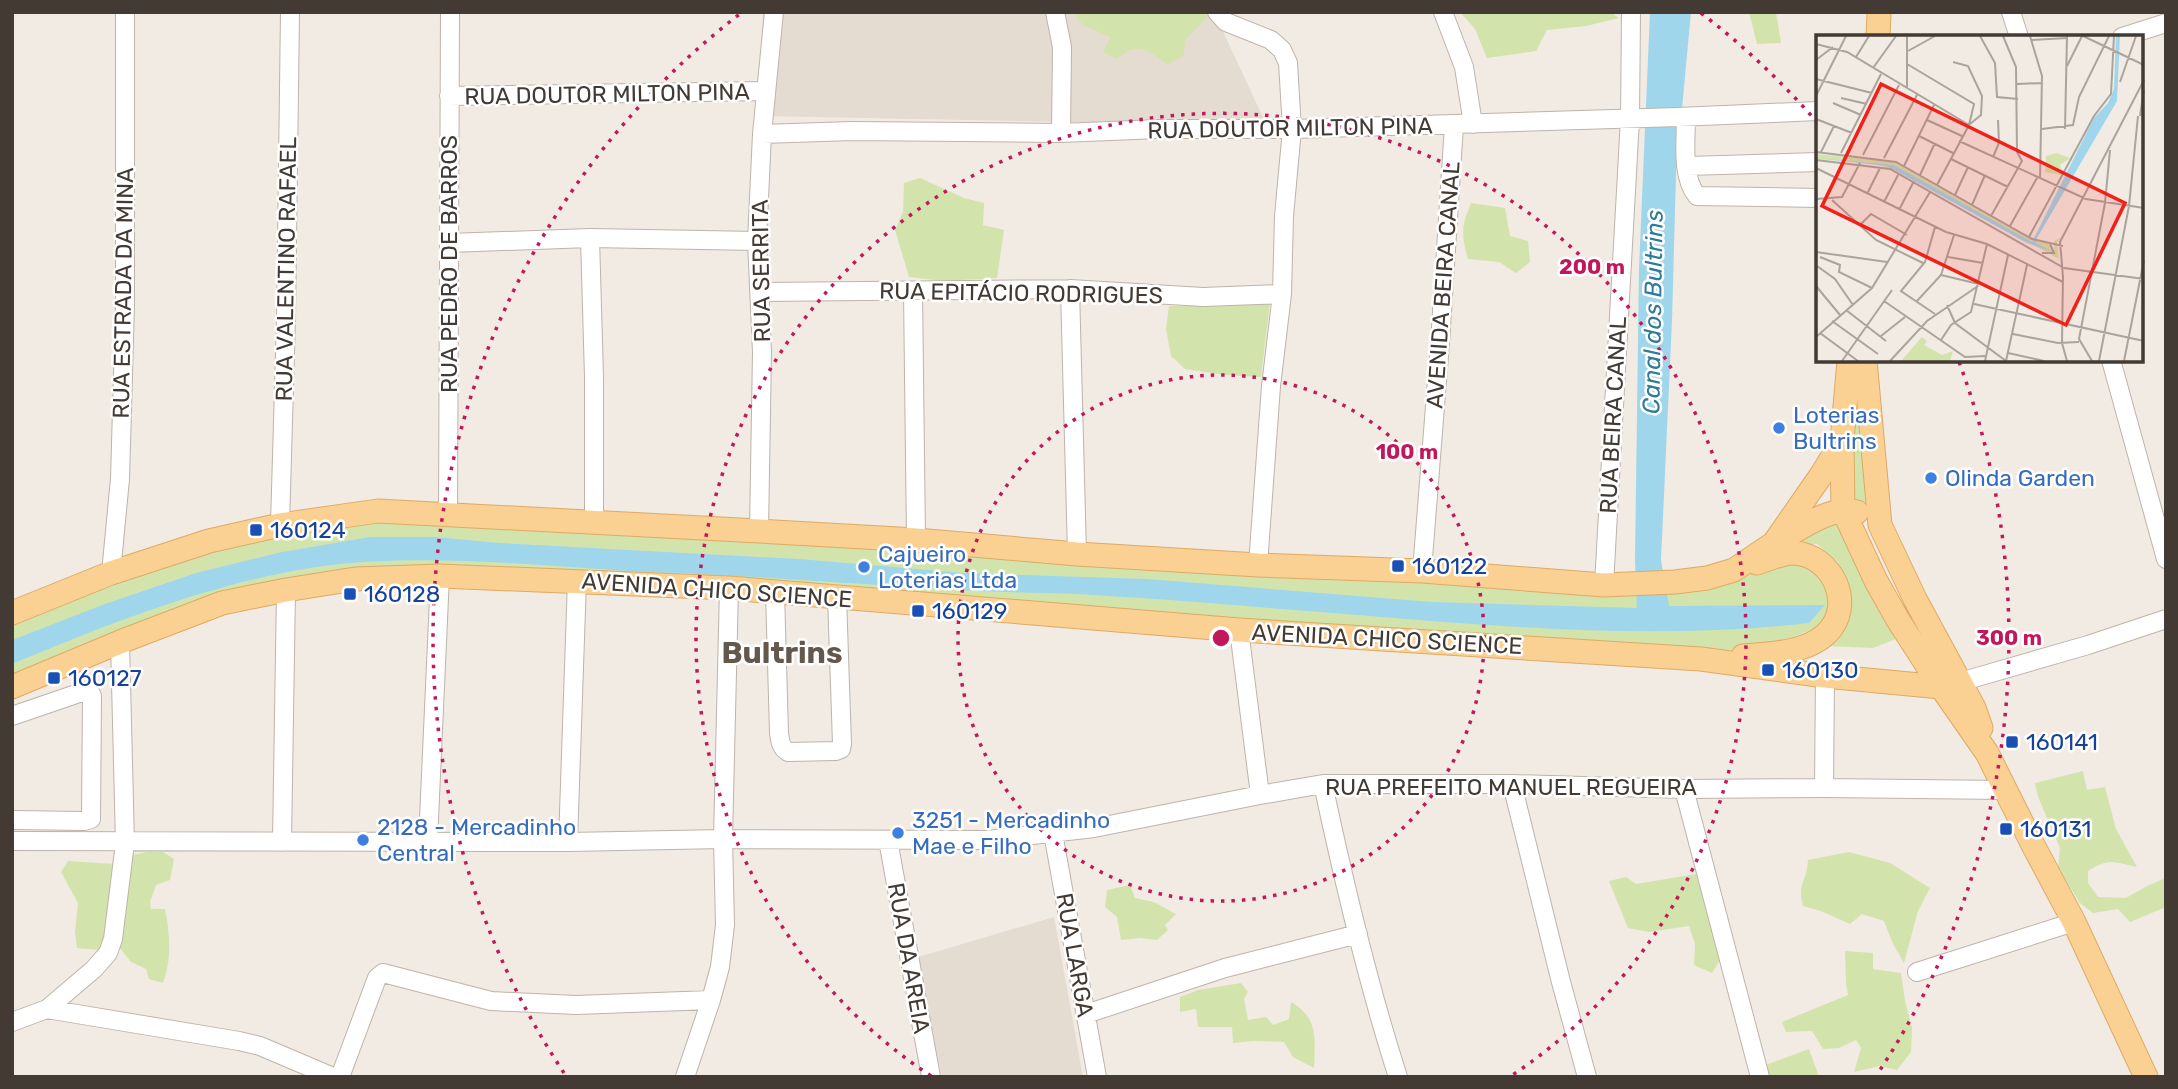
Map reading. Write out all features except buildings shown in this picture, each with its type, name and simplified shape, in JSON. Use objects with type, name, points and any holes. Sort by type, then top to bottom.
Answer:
[{"type":"main road","points":[[1878,35],[1879,12]]},
{"type":"main road","points":[[1849,362],[1842,441],[1843,510],[1876,581],[1898,620],[1950,685]]},
{"type":"main road","points":[[1865,362],[1880,525],[1950,685],[2074,922],[2146,1077]]},
{"type":"main road","points":[[1774,543],[1842,441]]},
{"type":"main road","points":[[1734,570],[1774,543],[1815,521],[1843,510],[1867,516],[1880,525]]},
{"type":"main road","points":[[12,613],[111,573],[209,541],[280,525],[378,511],[916,540],[1077,554],[1422,571],[1632,586],[1707,578],[1790,553],[1821,564],[1835,579],[1840,599],[1836,620],[1826,634],[1803,646],[1765,654],[1701,659]]},
{"type":"main road","name":"AVENIDA CHICO SCIENCE","points":[[12,687],[222,603],[355,579],[440,576],[729,588],[1239,630],[1701,659],[1825,676],[1950,685]]},
{"type":"street","name":"RUA ESTRADA DA MINA","points":[[111,573],[120,479],[124,342],[125,12]]},
{"type":"street","name":"RUA VALENTINO RAFAEL","points":[[280,525],[290,12]]},
{"type":"street","name":"RUA PEDRO DE BARROS","points":[[448,515],[450,12]]},
{"type":"street","name":"RUA SERRITA","points":[[759,531],[762,352],[757,241],[762,134],[774,12]]},
{"type":"street","points":[[1055,12],[1062,47],[1061,133]]},
{"type":"street","points":[[1217,12],[1226,22],[1271,40],[1282,50],[1289,69],[1292,129],[1284,216],[1282,294],[1271,386],[1258,565]]},
{"type":"street","points":[[1443,12],[1464,67],[1473,124]]},
{"type":"street","name":"RUA BEIRA CANAL","points":[[1604,585],[1634,119],[1631,12]]},
{"type":"street","points":[[2011,12],[2019,35]]},
{"type":"street","points":[[2128,35],[2166,23]]},
{"type":"street","name":"RUA DOUTOR MILTON PINA","points":[[449,96],[766,92]]},
{"type":"street","name":"RUA DOUTOR MILTON PINA","points":[[762,134],[852,131],[1061,133],[1159,129],[1292,129],[1816,111]]},
{"type":"street","points":[[1682,117],[1690,189],[1697,196],[1816,198]]},
{"type":"street","name":"AVENIDA BEIRA CANAL","points":[[1422,571],[1454,125]]},
{"type":"street","points":[[1687,166],[1816,162]]},
{"type":"street","points":[[449,243],[590,238],[757,241]]},
{"type":"street","points":[[590,238],[594,521]]},
{"type":"street","points":[[1070,289],[1077,554]]},
{"type":"street","name":"RUA EPITÁCIO RODRIGUES","points":[[761,292],[1070,289],[1203,297],[1282,294]]},
{"type":"street","points":[[913,291],[916,540]]},
{"type":"street","points":[[2112,362],[2166,559]]},
{"type":"street","points":[[428,841],[440,576]]},
{"type":"street","points":[[568,842],[577,580]]},
{"type":"street","points":[[685,1077],[720,967],[725,925],[723,839],[729,588]]},
{"type":"street","points":[[282,842],[286,590]]},
{"type":"street","points":[[775,592],[779,733],[780,743],[788,752],[841,749],[837,597]]},
{"type":"street","points":[[1950,685],[2166,619]]},
{"type":"street","points":[[1239,630],[1260,795]]},
{"type":"street","points":[[12,1022],[47,1009],[94,969],[108,953],[113,939],[125,842],[120,642]]},
{"type":"street","points":[[1824,788],[1825,676]]},
{"type":"street","points":[[12,716],[85,691],[92,696],[91,819],[12,820]]},
{"type":"street","points":[[1323,784],[1342,873],[1398,1077]]},
{"type":"street","name":"RUA PREFEITO MANUEL REGUEIRA","points":[[12,841],[988,840],[1094,828],[1323,784],[2006,790]]},
{"type":"street","points":[[1512,784],[1587,1077]]},
{"type":"street","points":[[1685,789],[1760,1077]]},
{"type":"street","name":"RUA LARGA","points":[[1053,833],[1097,1077]]},
{"type":"street","name":"RUA DA AREIA","points":[[888,840],[931,1077]]},
{"type":"street","points":[[1917,972],[2074,922]]},
{"type":"street","points":[[1086,1014],[1225,968],[1358,934]]},
{"type":"street","points":[[340,1077],[377,978],[383,973],[491,1001],[576,1005],[711,1000]]},
{"type":"street","points":[[47,1009],[239,1041],[260,1046],[333,1077]]},
{"type":"shaded area","points":[[763,12],[1214,12],[1267,126],[757,116]]},
{"type":"shaded area","points":[[1054,917],[1083,1077],[942,1077],[915,958]]},
{"type":"green space","points":[[1072,12],[1205,12],[1207,18],[1185,40],[1184,55],[1168,65],[1155,55],[1138,49],[1131,50],[1117,59],[1103,52],[1110,37],[1083,25]]},
{"type":"green space","points":[[1460,12],[1610,12],[1619,18],[1586,26],[1547,30],[1536,51],[1487,58],[1475,29]]},
{"type":"green space","points":[[1747,12],[1776,12],[1781,43],[1757,44]]},
{"type":"green space","points":[[920,178],[964,198],[984,203],[983,225],[1004,230],[997,278],[943,281],[909,277],[895,230],[903,212],[904,183]]},
{"type":"green space","points":[[1471,203],[1505,208],[1510,236],[1528,241],[1530,262],[1516,273],[1499,262],[1468,259],[1463,231]]},
{"type":"green space","points":[[1270,302],[1261,377],[1185,369],[1171,356],[1166,329],[1169,306]]},
{"type":"green space","points":[[1856,362],[1856,362],[1872,514],[1849,503]]},
{"type":"green space","points":[[1836,517],[1896,639],[1873,648],[1825,646],[1849,586],[1838,562],[1817,544],[1782,546]]},
{"type":"green space","points":[[366,520],[1736,580],[1788,559],[1808,564],[1833,594],[1823,625],[1778,643],[1696,654],[350,574],[12,682],[12,621],[203,550]]},
{"type":"green space","points":[[2083,771],[2087,790],[2105,787],[2116,829],[2137,867],[2117,863],[2101,864],[2088,871],[2088,883],[2098,897],[2126,898],[2166,878],[2166,907],[2130,922],[2118,909],[2093,913],[2080,903],[2058,868],[2060,848],[2038,797],[2035,783]]},
{"type":"green space","points":[[163,852],[174,859],[170,880],[156,885],[150,902],[151,909],[165,909],[167,919],[169,955],[163,983],[149,979],[146,969],[131,962],[115,942],[127,856]]},
{"type":"green space","points":[[1849,852],[1890,863],[1930,888],[1918,911],[1904,963],[1884,921],[1862,914],[1850,924],[1803,906],[1801,892],[1808,860]]},
{"type":"green space","points":[[68,861],[115,864],[106,915],[106,941],[98,950],[77,948],[75,932],[78,903],[61,872]]},
{"type":"green space","points":[[1696,874],[1720,960],[1712,973],[1694,965],[1695,944],[1689,926],[1649,932],[1628,928],[1609,881],[1626,877],[1636,884]]},
{"type":"green space","points":[[1130,885],[1135,898],[1154,902],[1176,914],[1165,925],[1168,930],[1157,940],[1121,940],[1117,917],[1105,907],[1107,890]]},
{"type":"green space","points":[[1845,951],[1873,953],[1873,969],[1901,973],[1912,1028],[1911,1052],[1897,1070],[1880,1066],[1854,1072],[1861,1048],[1856,1040],[1839,1048],[1823,1049],[1812,1031],[1786,1032],[1782,1022],[1848,995]]},
{"type":"green space","points":[[1241,983],[1248,992],[1244,999],[1248,1020],[1266,1017],[1273,1025],[1289,1019],[1291,1002],[1307,1015],[1313,1030],[1314,1068],[1293,1057],[1284,1042],[1233,1043],[1232,1027],[1198,1027],[1196,1009],[1180,1012],[1180,997],[1198,990]]},
{"type":"green space","points":[[1809,1049],[1819,1077],[1766,1077],[1763,1066]]},
{"type":"water","name":"Canal dos Bultrins","points":[[1650,12],[1691,12],[1676,173],[1661,560],[1669,606],[1825,605],[1809,623],[1743,629],[1611,631],[1129,597],[980,591],[488,562],[405,560],[324,566],[245,581],[165,605],[12,664],[12,640],[105,604],[196,573],[282,552],[370,537],[435,537],[799,559],[965,573],[1147,579],[1432,602],[1637,608],[1635,561],[1639,268]]},
{"type":"place","name":"Loterias Bultrins","points":[[1779,428]]},
{"type":"place","name":"Olinda Garden","points":[[1931,478]]},
{"type":"place","name":"160124","points":[[256,530]]},
{"type":"place","name":"160122","points":[[1398,566]]},
{"type":"place","name":"Cajueiro Loterias Ltda","points":[[864,567]]},
{"type":"place","name":"160128","points":[[350,594]]},
{"type":"place","name":"160129","points":[[918,611]]},
{"type":"place","name":"160130","points":[[1768,670]]},
{"type":"place","name":"160127","points":[[54,678]]},
{"type":"place","name":"160141","points":[[2012,742]]},
{"type":"place","name":"160131","points":[[2006,829]]},
{"type":"place","name":"3251 - Mercadinho Mae e Filho","points":[[898,833]]},
{"type":"place","name":"2128 - Mercadinho Central","points":[[363,840]]},
{"type":"district","name":"Bultrins","points":[[782,653]]}]
